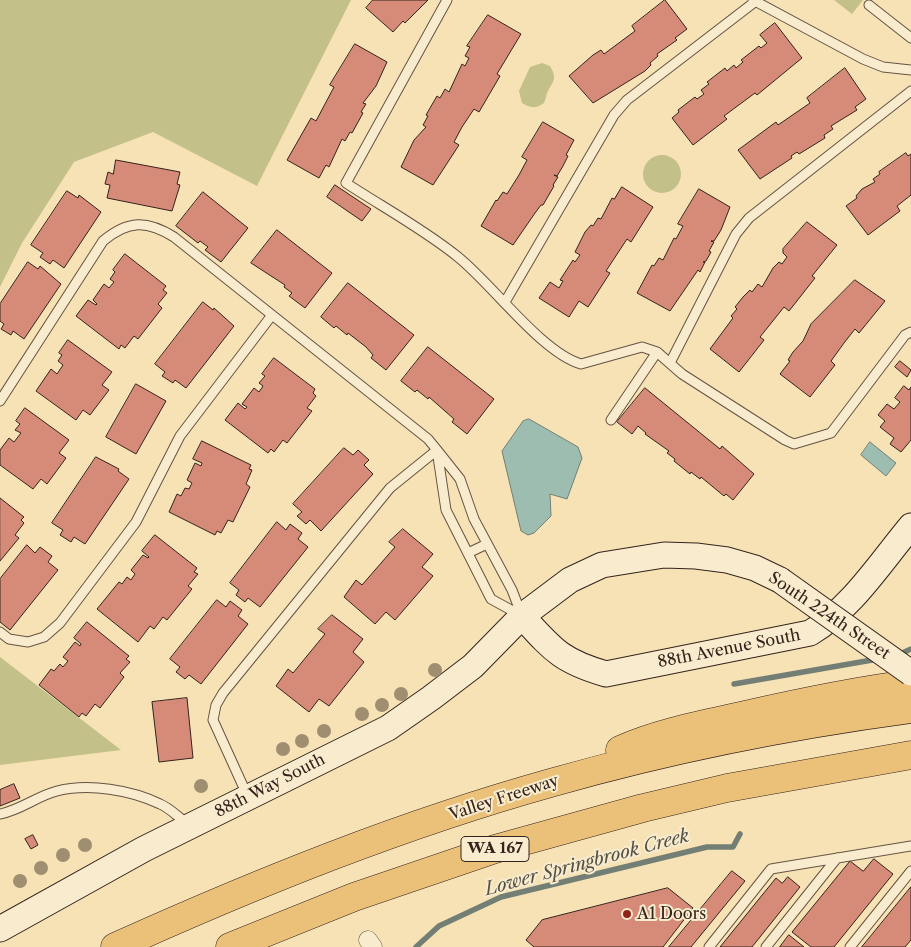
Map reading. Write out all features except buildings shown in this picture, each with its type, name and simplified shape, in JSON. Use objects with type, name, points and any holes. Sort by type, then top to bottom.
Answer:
[{"type":"highway","points":[[553,782],[656,736],[854,691],[911,684]]},
{"type":"highway","name":"Valley Freeway","points":[[115,947],[222,899],[387,836],[553,782],[630,762],[754,735],[911,709]]},
{"type":"highway","name":"WA 167","points":[[230,947],[354,897],[495,849],[643,808],[769,780],[911,755]]},
{"type":"highway","points":[[769,780],[911,774]]},
{"type":"street","name":"88th Avenue South","points":[[522,616],[554,652],[579,666],[606,674],[810,633],[827,623],[845,605],[911,526]]},
{"type":"street","name":"South 224th Street","points":[[522,616],[570,580],[602,565],[664,554],[727,560],[755,568],[780,580],[911,673]]},
{"type":"street","name":"88th Way South","points":[[0,929],[191,826],[388,728],[473,666],[522,616]]},
{"type":"lane","points":[[447,0],[346,183],[457,256],[544,342],[571,361],[581,364],[642,347],[657,352],[670,363],[785,440],[794,444],[831,433],[909,336]]},
{"type":"lane","points":[[505,302],[614,115],[627,100],[754,0],[883,68],[911,70]]},
{"type":"lane","points":[[869,5],[911,38]]},
{"type":"lane","points":[[670,363],[736,234],[749,218],[911,91]]},
{"type":"lane","points":[[0,401],[103,241],[126,226],[145,225],[161,229],[272,314],[428,439],[460,479],[474,519],[512,590],[522,616]]},
{"type":"lane","points":[[0,632],[14,640],[28,642],[44,637],[60,623],[136,522],[180,436],[272,314]]},
{"type":"lane","points":[[611,420],[657,352]]},
{"type":"lane","points":[[437,450],[446,510],[491,599],[522,616]]},
{"type":"lane","points":[[248,797],[213,720],[216,705],[223,693],[390,488],[437,450]]},
{"type":"lane","points":[[468,553],[487,544]]},
{"type":"lane","points":[[0,814],[16,811],[57,791],[86,788],[121,791],[161,804],[191,826]]},
{"type":"lane","points":[[709,947],[771,869],[911,846]]},
{"type":"lane","points":[[766,947],[837,858]]},
{"type":"lane","points":[[850,947],[911,871]]},
{"type":"shaded area","points":[[0,0],[351,0],[257,186],[153,132],[74,162],[22,243],[0,287]]},
{"type":"shaded area","points":[[834,0],[863,0],[852,14]]},
{"type":"shaded area","points":[[542,63],[550,66],[554,79],[544,103],[536,107],[530,107],[522,103],[519,91],[530,67]]},
{"type":"shaded area","points":[[662,155],[676,160],[681,174],[676,188],[662,193],[648,188],[643,174],[648,160]]},
{"type":"shaded area","points":[[529,419],[578,447],[582,458],[567,499],[550,494],[551,516],[534,533],[528,535],[521,531],[502,451],[523,421]]},
{"type":"shaded area","points":[[870,442],[896,463],[886,476],[861,455]]},
{"type":"shaded area","points":[[0,657],[121,750],[0,765]]},
{"type":"waterway","points":[[900,654],[911,649]]},
{"type":"waterway","points":[[734,684],[878,659]]},
{"type":"waterway","name":"Lower Springbrook Creek","points":[[416,947],[439,926],[501,897],[707,847],[733,847],[740,834]]},
{"type":"place","name":"A1 Doors","points":[[627,914]]}]
